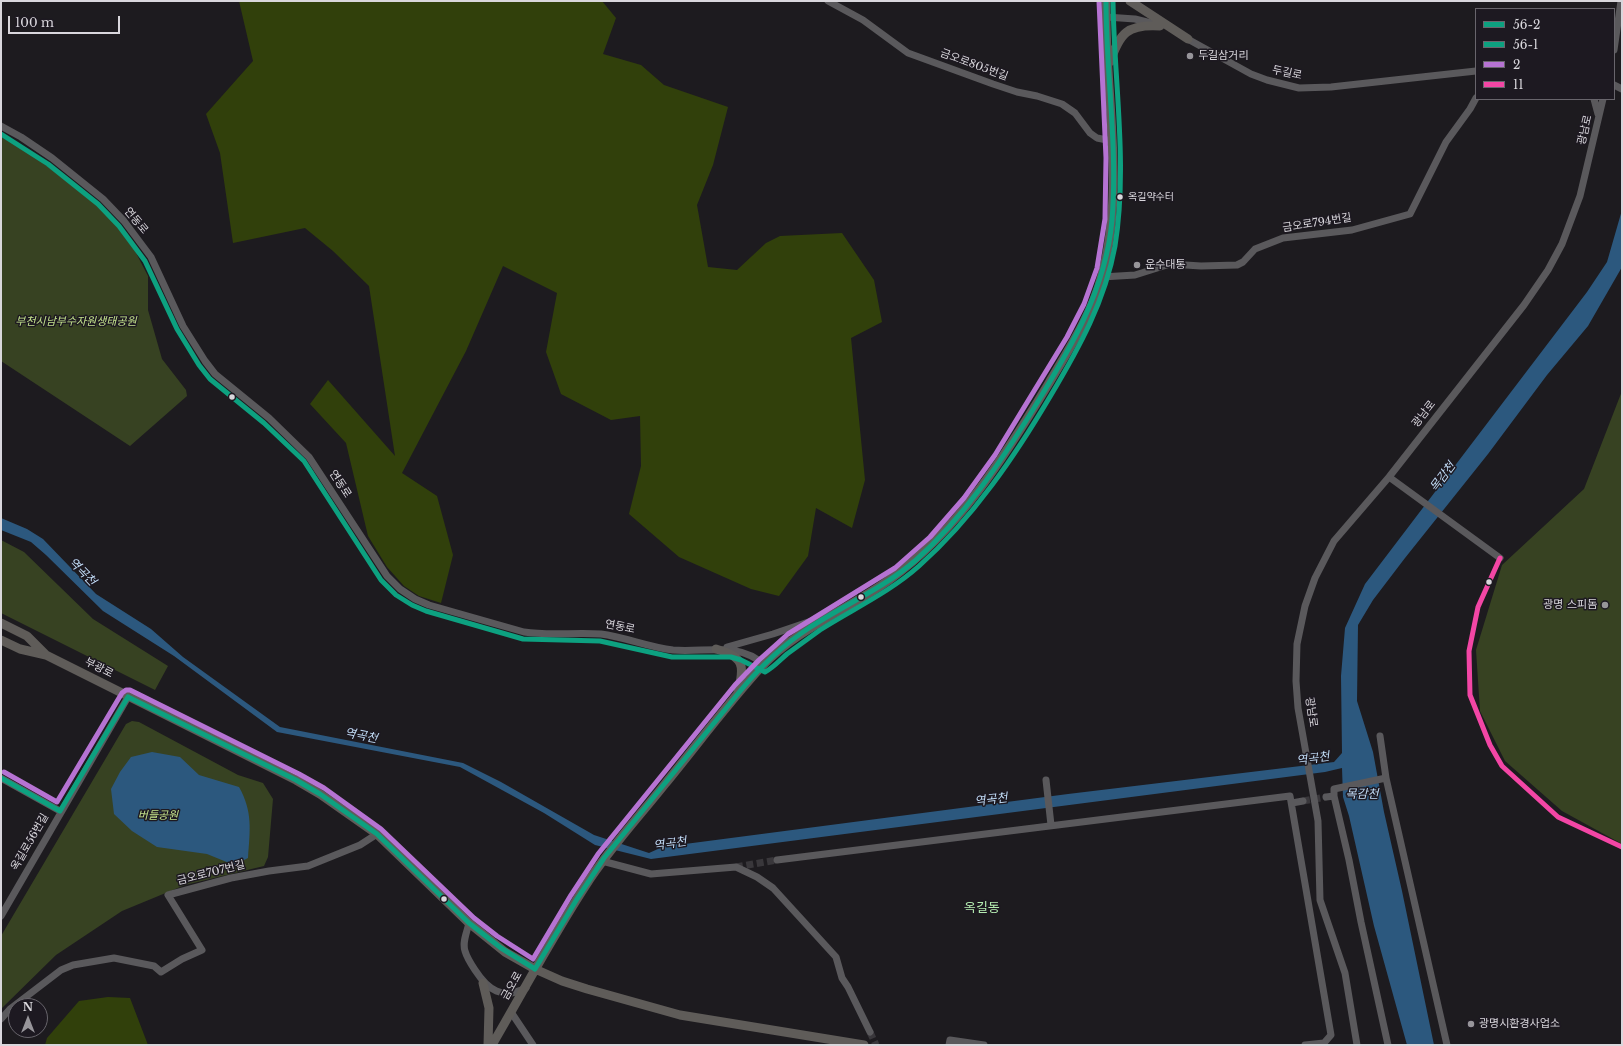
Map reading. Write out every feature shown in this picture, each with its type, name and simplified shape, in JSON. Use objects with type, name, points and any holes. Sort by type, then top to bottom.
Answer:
[{"type":"main road","points":[[737,695],[764,665],[789,641],[888,582],[914,561],[957,518],[977,494],[1003,457],[1066,355],[1093,302],[1102,277],[1108,250],[1112,211],[1112,141],[1106,1]]},
{"type":"main road","points":[[1130,1],[1188,39]]},
{"type":"main road","points":[[1108,68],[1115,47],[1124,33],[1138,26],[1160,26]]},
{"type":"main road","name":"부광로","points":[[1,623],[27,636],[46,654],[128,697],[296,780],[320,794],[377,834],[469,924],[505,952],[535,969],[581,987],[680,1015],[864,1045]]},
{"type":"main road","name":"부광로","points":[[1,640],[20,649],[46,654]]},
{"type":"main road","points":[[716,649],[732,654],[740,664],[742,672],[737,695]]},
{"type":"main road","name":"금오로","points":[[492,1045],[526,988],[535,969],[604,859],[637,816],[737,695]]},
{"type":"main road","points":[[484,983],[488,994],[490,1014],[488,1045]]},
{"type":"street","name":"금오로805번길","points":[[828,1],[873,27],[908,53],[1016,92],[1038,96],[1062,104],[1075,113],[1090,133],[1097,138],[1112,141]]},
{"type":"street","points":[[1615,36],[1621,1]]},
{"type":"street","name":"두길로","points":[[1106,17],[1135,19],[1160,26],[1188,39],[1251,74],[1266,80],[1299,88],[1331,87],[1475,71]]},
{"type":"street","name":"금오로794번길","points":[[1102,277],[1135,275],[1170,264],[1201,266],[1237,265],[1243,262],[1255,250],[1284,238],[1352,230],[1410,214],[1446,142],[1475,100]]},
{"type":"street","points":[[1594,100],[1598,119]]},
{"type":"street","name":"광남로","points":[[1357,1045],[1345,973],[1320,900],[1318,821],[1297,693],[1296,667],[1299,631],[1305,606],[1315,578],[1334,541],[1388,477],[1524,305],[1548,270],[1562,244],[1580,196],[1603,100]]},
{"type":"street","name":"연동로","points":[[1,126],[21,137],[52,158],[103,199],[124,221],[151,257],[184,326],[204,360],[215,374],[269,418],[309,457],[387,576],[400,589],[415,599],[429,605],[524,632],[543,635],[600,634],[671,650],[692,651],[716,649],[745,652],[756,657],[764,665]]},
{"type":"street","points":[[1388,477],[1500,558]]},
{"type":"street","points":[[716,649],[735,646],[839,611]]},
{"type":"street","name":"옥길로56번길","points":[[1,916],[60,811],[128,697]]},
{"type":"street","points":[[1380,736],[1386,778],[1447,1045]]},
{"type":"street","points":[[1,778],[60,811]]},
{"type":"street","points":[[1326,797],[1334,792],[1386,778]]},
{"type":"street","points":[[1046,780],[1051,825]]},
{"type":"street","points":[[1334,792],[1388,1045]]},
{"type":"street","points":[[777,860],[1290,796],[1331,1035],[1324,1043],[1305,1045]]},
{"type":"street","points":[[1292,803],[1303,801]]},
{"type":"street","name":"금오로707번길","points":[[1,1019],[10,1010],[61,970],[73,965],[114,958],[154,966],[161,972],[202,950],[168,895],[231,878],[308,866],[360,845],[377,834]]},
{"type":"street","points":[[604,859],[651,874],[736,867],[758,877],[773,888],[836,958],[842,978],[870,1032]]},
{"type":"street","points":[[469,924],[464,942],[464,950],[484,983],[499,993],[509,994],[526,988]]},
{"type":"street","points":[[512,1012],[533,1045]]},
{"type":"street","points":[[949,1045],[950,1040],[984,1045]]},
{"type":"green space","points":[[239,1],[602,1],[616,18],[603,54],[641,65],[664,85],[728,107],[713,165],[697,205],[708,267],[737,270],[766,243],[780,236],[842,233],[874,280],[882,322],[851,338],[865,480],[852,528],[816,508],[808,556],[779,596],[751,589],[679,557],[629,514],[641,466],[640,416],[611,420],[561,394],[546,352],[557,293],[503,266],[466,351],[402,473],[437,496],[453,555],[441,603],[419,596],[404,586],[387,567],[368,536],[346,443],[310,404],[328,380],[395,456],[369,286],[333,251],[305,228],[233,243],[220,153],[206,114],[253,61]]},
{"type":"green space","name":"부천시남부수자원생태공원","points":[[1,137],[21,147],[92,199],[116,225],[135,251],[148,276],[148,310],[162,359],[186,390],[187,396],[130,446],[1,361]]},
{"type":"green space","points":[[1622,391],[1622,844],[1562,811],[1505,761],[1480,711],[1476,650],[1502,565],[1584,489]]},
{"type":"green space","points":[[1,540],[24,552],[93,619],[168,666],[155,690],[1,613]]},
{"type":"green space","name":"버들공원","points":[[132,721],[139,722],[238,775],[263,783],[273,799],[268,857],[264,866],[185,885],[122,911],[56,955],[12,998],[8,998],[8,1002],[1,1009],[1,936],[126,724]]},
{"type":"green space","points":[[108,997],[130,998],[148,1045],[45,1045],[47,1038],[79,1001]]},
{"type":"water","name":"목감천","points":[[1622,210],[1622,267],[1588,326],[1547,375],[1488,454],[1405,558],[1373,600],[1358,625],[1357,701],[1373,752],[1384,812],[1434,1045],[1407,1045],[1374,926],[1349,816],[1343,797],[1342,768],[1325,772],[651,859],[595,845],[544,813],[460,767],[277,732],[174,656],[103,611],[31,542],[1,530],[1,518],[27,529],[43,539],[96,594],[151,629],[183,657],[280,727],[463,763],[501,782],[594,835],[649,853],[669,844],[685,844],[1068,794],[1334,762],[1342,753],[1341,676],[1345,628],[1365,584],[1587,292],[1607,262]]},
{"type":"water","points":[[152,752],[180,757],[199,775],[239,787],[249,813],[250,830],[248,858],[234,865],[207,854],[157,847],[132,831],[114,814],[111,789],[120,772],[131,757]]},
{"type":"tunnel","points":[[1303,801],[1326,797]]},
{"type":"tunnel","points":[[736,867],[777,860]]},
{"type":"tunnel","points":[[870,1032],[876,1045]]},
{"type":"transit line","name":"2","points":[[4,772],[57,802],[122,693],[126,690],[130,690],[299,774],[324,788],[381,829],[474,918],[497,936],[533,959],[571,895],[598,854],[735,685],[759,660],[788,634],[895,568],[930,537],[964,498],[995,455],[1067,337],[1084,304],[1097,268],[1105,219],[1106,158],[1099,1]]},
{"type":"transit line","name":"56-2","points":[[535,969],[577,899],[604,858],[749,681],[764,664],[790,641],[904,570],[950,526],[1008,449],[1061,364],[1094,295],[1102,271],[1112,220],[1114,165],[1106,1]]},
{"type":"transit line","name":"56-1","points":[[1,134],[48,164],[98,204],[119,226],[145,261],[177,329],[199,365],[210,379],[264,423],[304,461],[381,580],[396,595],[412,605],[426,611],[523,639],[600,641],[672,657],[731,657],[741,660],[765,672],[820,630],[896,584],[919,566],[939,547],[975,507],[1008,463],[1037,418],[1081,342],[1105,286],[1111,266],[1119,216],[1120,154],[1113,1]]},
{"type":"transit line","name":"11","points":[[1500,558],[1478,607],[1469,651],[1470,695],[1490,745],[1502,766],[1558,817],[1622,847]]},
{"type":"transit line","name":"56-2","points":[[128,697],[296,780],[320,794],[377,834],[469,923],[501,948],[535,969]]},
{"type":"transit line","name":"56-2","points":[[60,811],[128,697]]},
{"type":"transit line","name":"56-2","points":[[1,778],[60,811]]},
{"type":"place","name":"두길삼거리","points":[[1190,56]]},
{"type":"place","name":"옥길약수터","points":[[1120,197]]},
{"type":"place","name":"운수대통","points":[[1137,265]]},
{"type":"place","name":"광명 스피돔","points":[[1605,605]]},
{"type":"place","name":"광명시환경사업소","points":[[1471,1024]]},
{"type":"district","name":"옥길동","points":[[982,908]]},
{"type":"water label","name":"역곡천","points":[[82,572]]},
{"type":"water label","name":"역곡천","points":[[361,736]]},
{"type":"water label","name":"역곡천","points":[[1313,759]]},
{"type":"water label","name":"역곡천","points":[[991,800]]},
{"type":"water label","name":"역곡천","points":[[670,844]]}]
